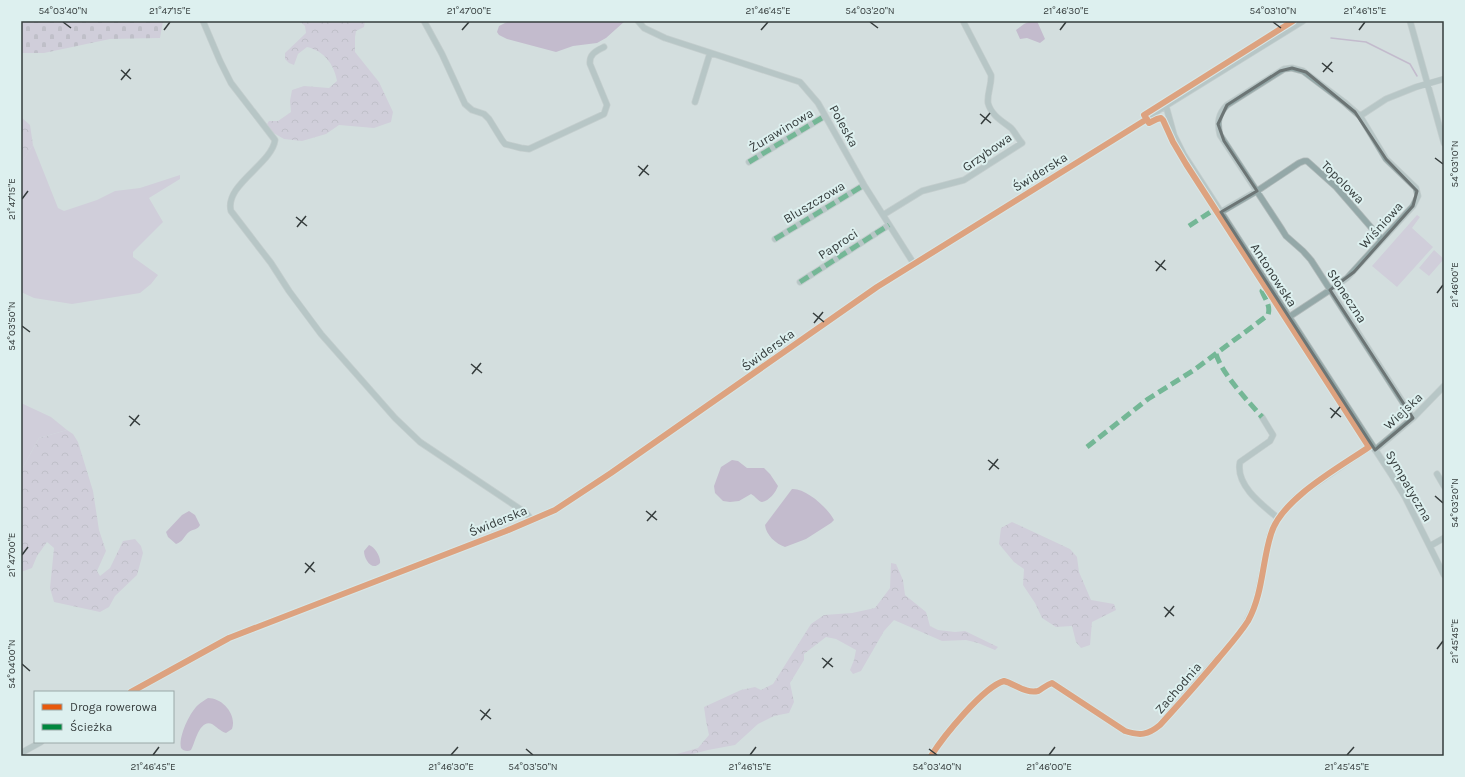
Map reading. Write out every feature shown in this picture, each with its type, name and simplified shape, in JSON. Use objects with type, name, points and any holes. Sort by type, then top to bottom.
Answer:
[{"type":"street","points":[[203,21],[231,83],[275,140],[274,148],[269,155],[244,179],[230,203],[231,211],[271,262],[289,292],[321,334],[395,418],[420,442],[526,513],[532,520]]},
{"type":"street","points":[[424,21],[442,54],[465,104],[472,110],[484,114],[489,119],[505,144],[512,147],[529,149],[604,114],[607,105],[589,59],[592,54],[604,47]]},
{"type":"street","name":"Poleska","points":[[638,21],[644,28],[665,38],[800,82],[815,99],[864,185],[914,264]]},
{"type":"street","name":"Świderska","points":[[133,691],[229,638],[555,510],[584,492],[833,317],[914,264],[1303,21]]},
{"type":"street","points":[[1410,21],[1444,143]]},
{"type":"street","name":"Grzybowa","points":[[883,215],[922,191],[964,180],[1022,144],[1012,129],[994,114],[990,108],[988,96],[992,79],[991,75],[964,23]]},
{"type":"street","points":[[695,102],[710,53]]},
{"type":"street","name":"Słoneczna","points":[[1352,109],[1306,72],[1292,68],[1280,71],[1227,105],[1220,113],[1218,120],[1220,135],[1286,236],[1307,255],[1413,418]]},
{"type":"street","points":[[1360,116],[1386,99],[1428,83],[1444,79]]},
{"type":"street","name":"Antonowska","points":[[1166,106],[1172,130],[1179,145],[1374,448]]},
{"type":"street","name":"Wiśniowa","points":[[1289,317],[1354,272],[1416,202],[1418,196],[1414,186],[1386,159],[1360,116],[1352,109]]},
{"type":"street","name":"Żurawinowa","points":[[749,162],[825,116]]},
{"type":"street","name":"Topolowa","points":[[1221,212],[1257,191],[1299,163],[1307,161],[1336,187],[1382,240]]},
{"type":"street","name":"Bluszczowa","points":[[775,239],[864,185]]},
{"type":"street","name":"Paproci","points":[[800,282],[889,225]]},
{"type":"street","name":"Wiejska","points":[[1374,448],[1413,418],[1444,386]]},
{"type":"street","points":[[1262,417],[1273,435],[1272,438],[1240,462],[1239,474],[1253,495],[1265,508],[1278,518]]},
{"type":"street","name":"Zachodnia","points":[[931,756],[942,739],[974,704],[993,686],[1004,681],[1030,691],[1038,691],[1045,685],[1052,683],[1125,731],[1138,735],[1144,735],[1154,730],[1204,676],[1239,634],[1247,621],[1256,603],[1270,535],[1278,518],[1296,498],[1308,489],[1374,448]]},
{"type":"street","name":"Sympatyczna","points":[[1374,448],[1405,497],[1444,575]]},
{"type":"street","points":[[1437,474],[1444,486]]},
{"type":"street","points":[[1430,546],[1444,538]]},
{"type":"street","points":[[21,753],[38,743]]},
{"type":"highlighted area","points":[[1292,68],[1306,72],[1355,112],[1386,159],[1417,191],[1413,206],[1354,272],[1330,290],[1413,418],[1375,450],[1221,212],[1257,191],[1224,141],[1218,124],[1227,105],[1280,71]]},
{"type":"green space","points":[[21,21],[163,21],[160,38],[110,39],[44,53],[21,53]]},
{"type":"green space","points":[[300,21],[365,21],[364,27],[356,31],[355,52],[379,82],[393,112],[391,122],[374,128],[339,125],[326,134],[302,141],[284,139],[270,131],[267,124],[269,121],[278,121],[291,112],[290,101],[292,90],[304,86],[329,88],[337,81],[331,64],[323,55],[313,49],[307,47],[298,54],[294,65],[285,59],[285,53],[306,33],[305,26]]},
{"type":"green space","points":[[21,117],[30,125],[33,145],[21,163]]},
{"type":"green space","points":[[33,145],[58,208],[64,211],[97,200],[115,191],[140,188],[180,175],[180,179],[149,198],[163,222],[133,252],[133,257],[158,275],[151,284],[140,293],[72,304],[34,298],[21,292],[21,163]]},
{"type":"green space","points":[[1417,215],[1420,217],[1412,228],[1433,247],[1397,287],[1372,266]]},
{"type":"green space","points":[[1434,250],[1444,259],[1429,276],[1419,268]]},
{"type":"green space","points":[[21,403],[51,417],[67,430],[39,438],[21,471]]},
{"type":"green space","points":[[67,430],[73,434],[78,442],[93,491],[99,530],[106,551],[97,571],[100,576],[110,568],[123,541],[135,539],[141,546],[143,553],[137,575],[115,596],[109,607],[100,612],[54,602],[50,588],[54,548],[47,542],[37,556],[32,568],[21,572],[21,471],[39,438]]},
{"type":"green space","points":[[1012,522],[1070,549],[1077,557],[1079,572],[1091,600],[1114,604],[1116,610],[1092,622],[1090,645],[1081,648],[1076,642],[1072,626],[1056,627],[1042,618],[1035,603],[1023,585],[1024,569],[1014,562],[999,544],[1001,528]]},
{"type":"green space","points":[[891,563],[896,564],[903,580],[905,595],[926,612],[930,626],[938,630],[955,632],[965,631],[998,647],[995,650],[966,640],[942,641],[894,620],[884,631],[861,671],[853,674],[850,670],[856,650],[836,639],[826,637],[804,654],[804,660],[790,683],[794,702],[789,713],[774,716],[758,724],[735,745],[685,756],[670,756],[698,748],[709,735],[704,707],[741,690],[755,687],[761,690],[773,684],[811,624],[824,615],[852,613],[875,608],[890,588]]},
{"type":"shaded area","points":[[509,21],[625,21],[606,38],[597,43],[573,46],[556,52],[507,39],[499,35],[497,32],[499,26]]},
{"type":"shaded area","points":[[1031,21],[1037,21],[1045,39],[1040,43],[1027,38],[1020,39],[1016,30]]},
{"type":"shaded area","points":[[732,460],[738,461],[747,468],[764,468],[778,486],[776,491],[767,500],[762,502],[751,494],[739,501],[723,501],[715,493],[714,486],[721,467]]},
{"type":"shaded area","points":[[792,489],[810,495],[827,510],[834,520],[806,539],[785,547],[772,539],[767,532],[765,525]]},
{"type":"shaded area","points":[[189,511],[195,515],[200,525],[197,529],[189,532],[176,544],[168,537],[166,532],[182,515]]},
{"type":"shaded area","points":[[369,545],[379,555],[380,563],[374,566],[367,561],[364,554],[364,551]]},
{"type":"shaded area","points":[[208,698],[219,701],[228,708],[232,718],[232,729],[226,733],[208,723],[201,728],[191,750],[184,750],[181,748],[181,738],[185,725],[195,708]]},
{"type":"waterway","points":[[1331,38],[1366,42],[1410,64],[1417,76]]},
{"type":"marked path","points":[[749,162],[825,116]]},
{"type":"marked path","points":[[775,239],[864,185]]},
{"type":"marked path","points":[[1189,226],[1218,207]]},
{"type":"marked path","points":[[800,282],[889,225]]},
{"type":"marked path","points":[[1087,447],[1148,399],[1194,370],[1268,315],[1268,306],[1262,291],[1267,287]]},
{"type":"marked path","points":[[1216,354],[1219,362],[1230,379],[1262,417]]},
{"type":"cycle path","points":[[931,756],[975,702],[995,685],[1004,681],[1025,690],[1034,692],[1052,683],[1125,731],[1135,734],[1144,734],[1152,731],[1160,725],[1204,676],[1248,621],[1257,600],[1271,534],[1277,521],[1286,508],[1313,485],[1369,447],[1186,164],[1173,142],[1163,120],[1161,118],[1149,123],[1144,115],[1293,21]]},
{"type":"cycle path","points":[[133,691],[229,638],[506,531],[555,510],[611,473],[877,287],[1147,119]]}]
